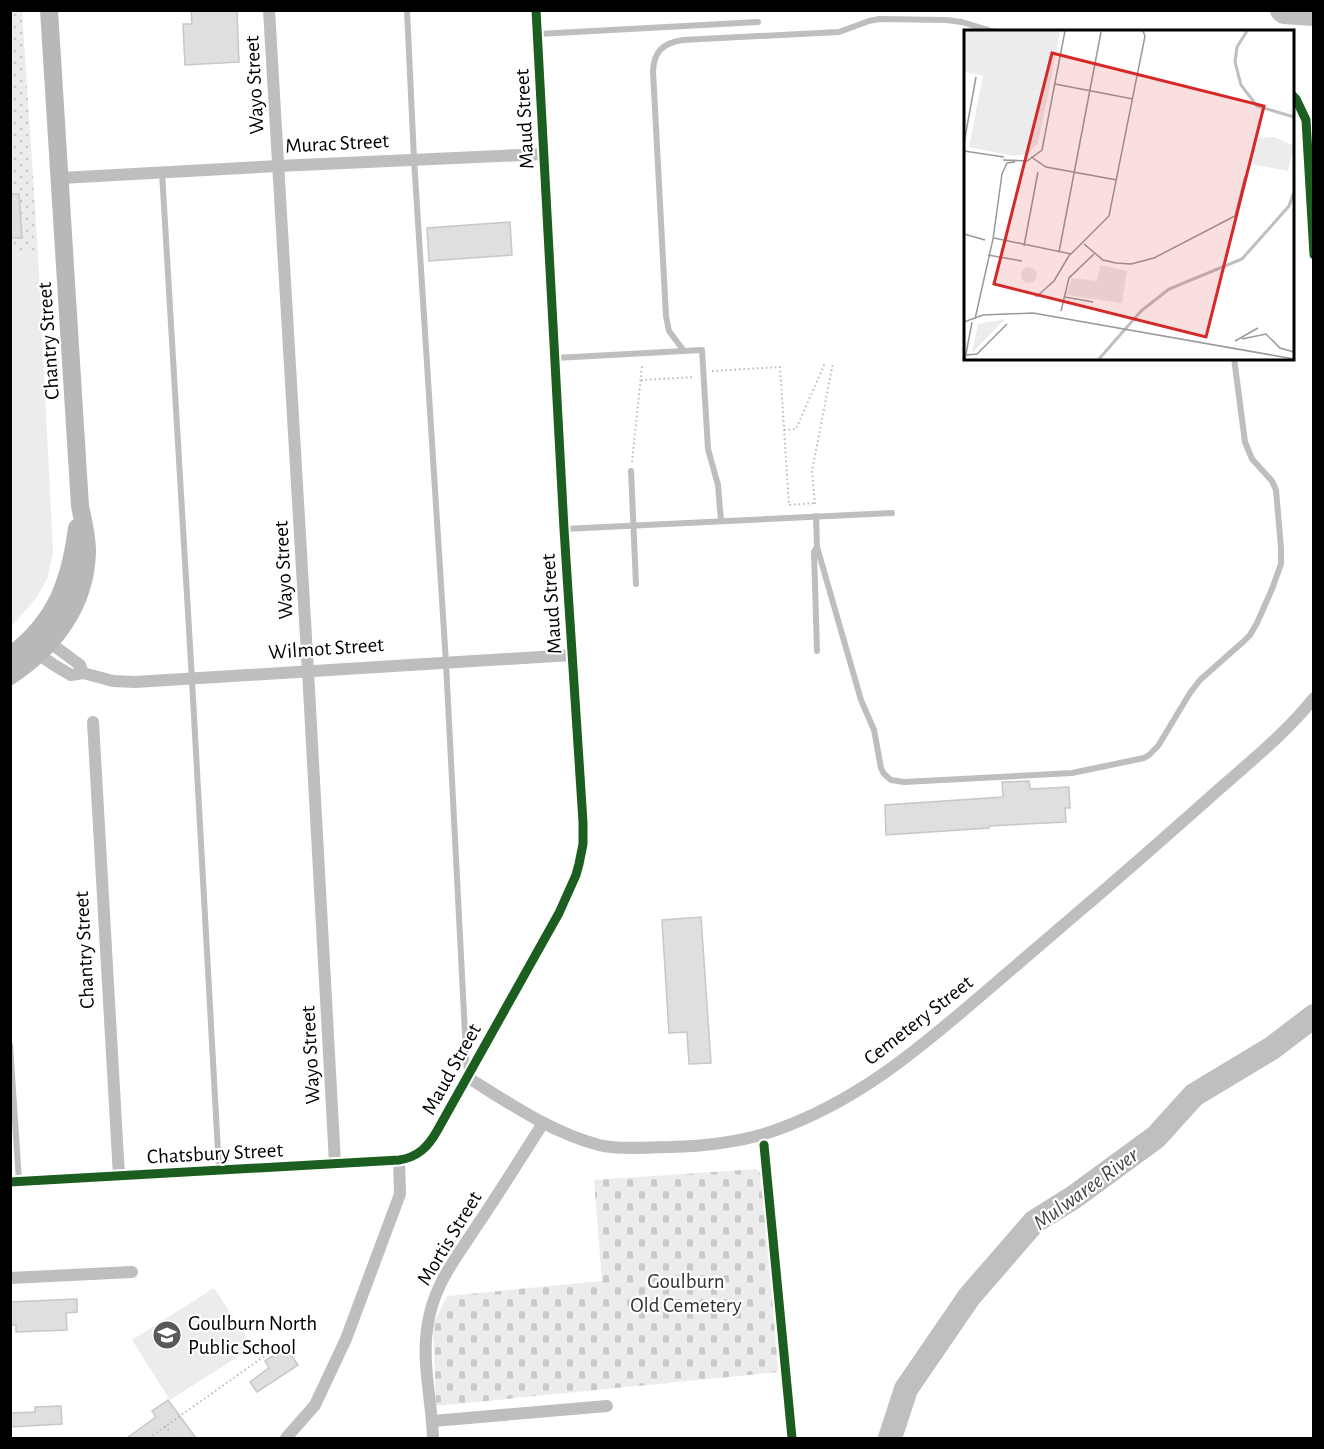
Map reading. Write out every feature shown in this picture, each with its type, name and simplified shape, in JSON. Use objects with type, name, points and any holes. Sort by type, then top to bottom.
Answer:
[{"type":"main road","name":"Chantry Street","points":[[38,643],[65,624],[82,585],[87,554],[80,506],[49,10]]},
{"type":"main road","points":[[10,656],[38,643]]},
{"type":"main road","points":[[10,676],[32,661],[38,643]]},
{"type":"street","name":"Wayo Street","points":[[269,10],[335,1163]]},
{"type":"street","name":"Maud Street","points":[[419,1153],[432,1139],[549,932],[571,886],[583,844],[536,10]]},
{"type":"street","name":"Murac Street","points":[[61,178],[544,154]]},
{"type":"street","name":"Wilmot Street","points":[[38,643],[80,665],[83,673],[125,682],[192,680],[572,655]]},
{"type":"street","name":"Cemetery Street","points":[[467,1077],[543,1123],[571,1136],[602,1146],[636,1148],[732,1142],[774,1131],[817,1114],[857,1092],[903,1061],[1119,878],[1268,746],[1299,717],[1314,698]]},
{"type":"street","name":"Chantry Street","points":[[93,722],[119,1176]]},
{"type":"street","name":"Mortis Street","points":[[433,1438],[427,1378],[426,1331],[433,1302],[451,1263],[475,1230],[543,1123]]},
{"type":"street","name":"Chatsbury Street","points":[[15,1182],[399,1160],[419,1153]]},
{"type":"street","points":[[286,1438],[315,1405],[346,1339],[400,1194],[399,1160]]},
{"type":"street","points":[[10,1278],[132,1272]]},
{"type":"street","points":[[433,1421],[607,1406]]},
{"type":"lane","points":[[407,10],[414,159],[446,663],[467,1077]]},
{"type":"lane","points":[[684,351],[669,331],[666,316],[653,71],[654,61],[663,48],[672,42],[683,40],[839,32],[879,19],[946,20],[988,30]]},
{"type":"lane","points":[[538,34],[758,22]]},
{"type":"lane","points":[[162,172],[219,1171]]},
{"type":"lane","points":[[555,358],[702,350],[708,449],[718,486],[721,521]]},
{"type":"lane","points":[[816,516],[817,547],[861,700],[874,730],[881,768],[891,780],[904,782],[1054,774],[1094,769],[1144,758],[1158,747],[1200,680],[1250,635],[1281,564],[1276,490],[1272,481],[1252,459],[1245,442],[1234,360]]},
{"type":"lane","points":[[631,471],[636,584]]},
{"type":"lane","points":[[564,529],[892,513]]},
{"type":"lane","points":[[817,547],[814,552],[817,651]]},
{"type":"lane","points":[[10,1045],[15,1182]]},
{"type":"path","points":[[784,430],[796,429],[825,363]]},
{"type":"path","points":[[712,371],[780,367],[789,505],[814,503],[812,471],[833,363]]},
{"type":"path","points":[[631,471],[642,366]]},
{"type":"path","points":[[641,380],[696,377]]},
{"type":"path","points":[[148,1438],[273,1350],[276,1353]]},
{"type":"path","points":[[165,1426],[171,1433]]},
{"type":"green space","points":[[10,11],[22,11],[38,253],[11,254]]},
{"type":"green space","points":[[38,253],[53,552],[48,577],[37,597],[11,627],[11,254]]},
{"type":"green space","name":"Goulburn Old Cemetery","points":[[756,1169],[763,1175],[778,1372],[436,1406],[433,1324],[447,1296],[602,1281],[594,1180]]},
{"type":"green space","points":[[214,1288],[253,1347],[170,1400],[132,1340]]},
{"type":"building","points":[[191,10],[237,10],[239,62],[185,65],[183,24],[192,24]]},
{"type":"building","points":[[10,194],[19,194],[22,238],[10,238]]},
{"type":"building","points":[[510,222],[512,255],[429,261],[427,228]]},
{"type":"building","points":[[1029,781],[1030,789],[1069,787],[1070,808],[1065,808],[1066,822],[886,835],[885,805],[1003,797],[1002,782]]},
{"type":"building","points":[[701,917],[711,1063],[689,1064],[687,1032],[669,1033],[662,920]]},
{"type":"building","points":[[77,1299],[77,1312],[66,1313],[67,1330],[16,1332],[16,1325],[10,1325],[10,1302]]},
{"type":"building","points":[[286,1347],[298,1365],[257,1392],[250,1382],[269,1368],[265,1361]]},
{"type":"building","points":[[168,1400],[196,1438],[127,1438],[156,1417],[152,1411]]},
{"type":"building","points":[[61,1406],[62,1424],[10,1427],[10,1413],[35,1412],[35,1407]]},
{"type":"waterway","points":[[1282,10],[1314,14]]},
{"type":"waterway","name":"Mulwaree River","points":[[890,1438],[906,1389],[969,1297],[1034,1222],[1074,1197],[1156,1137],[1194,1095],[1272,1048],[1314,1016]]},
{"type":"cycle path","points":[[10,1182],[399,1160],[412,1156],[422,1150],[434,1137],[559,913],[579,864],[583,844],[583,822],[564,529],[536,10]]},
{"type":"cycle path","points":[[1294,97],[1306,120],[1314,255]]},
{"type":"cycle path","points":[[764,1145],[792,1438]]},
{"type":"place","name":"Goulburn North Public School","points":[[167,1335]]}]
